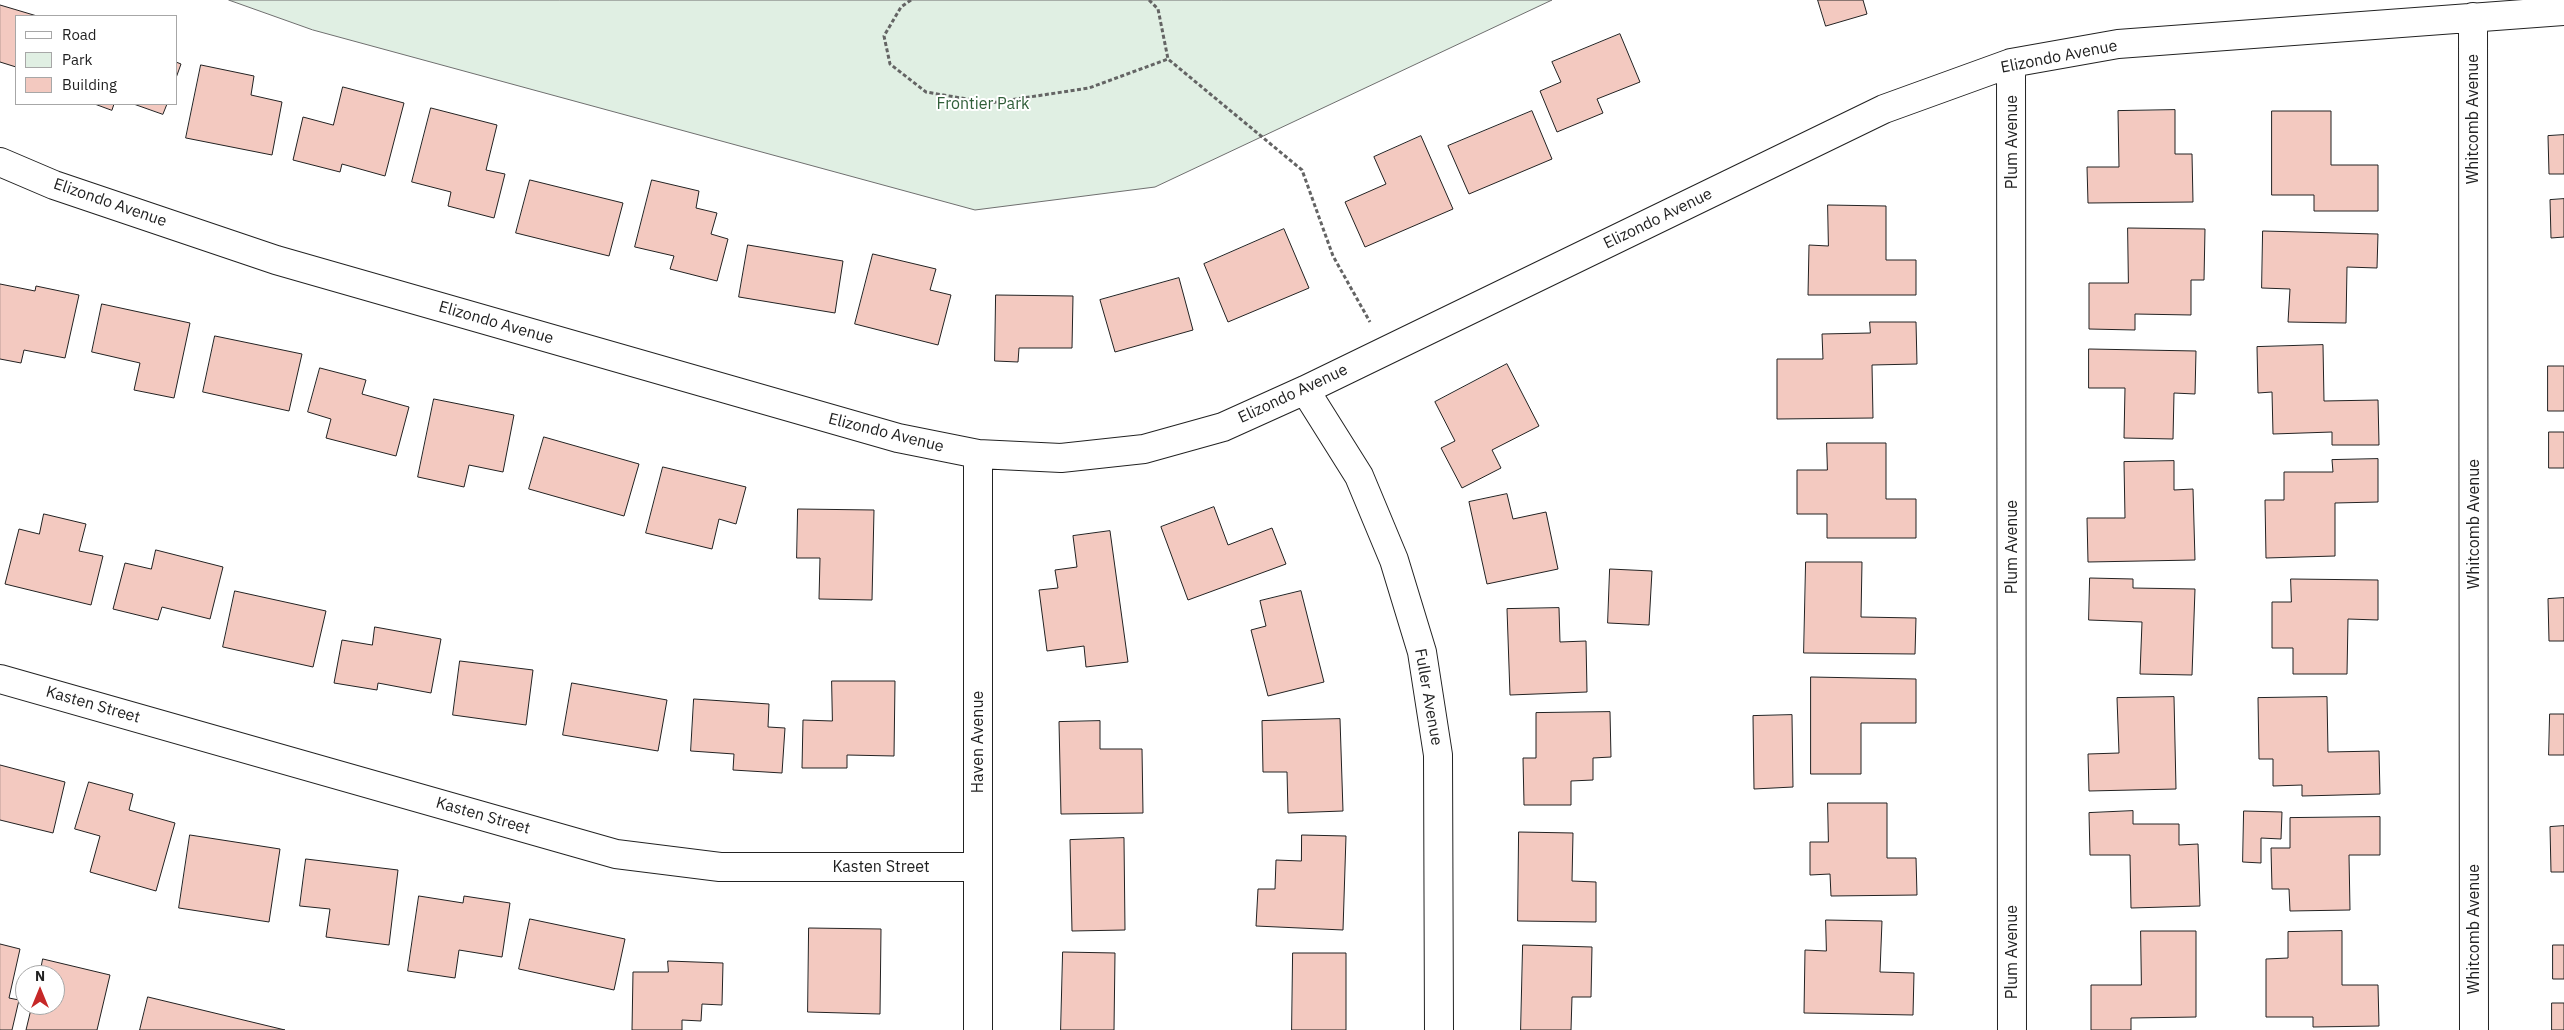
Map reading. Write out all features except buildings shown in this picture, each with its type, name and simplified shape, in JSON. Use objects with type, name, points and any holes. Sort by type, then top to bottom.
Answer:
[{"type":"street","name":"Elizondo Avenue","points":[[0,162],[54,185],[276,260],[898,438],[978,454],[1061,458],[1144,448],[1223,426],[1305,390],[1884,109],[2012,63],[2118,44],[2564,10]]},
{"type":"street","name":"Whitcomb Avenue","points":[[2473,17],[2474,1030]]},
{"type":"street","name":"Plum Avenue","points":[[2012,63],[2012,1030]]},
{"type":"street","name":"Fuller Avenue","points":[[1305,390],[1359,476],[1394,560],[1422,652],[1438,755],[1439,1030]]},
{"type":"street","name":"Haven Avenue","points":[[978,454],[978,1030]]},
{"type":"street","name":"Kasten Street","points":[[0,679],[616,854],[720,867],[978,867]]},
{"type":"path","points":[[911,0],[901,7],[884,36],[890,64],[926,92],[990,103],[1089,88],[1168,59]]},
{"type":"path","points":[[1149,0],[1158,9],[1168,59],[1302,170],[1333,256],[1386,351]]},
{"type":"green space","name":"Frontier Park","points":[[229,0],[1552,0],[1155,187],[975,210],[313,30]]}]
